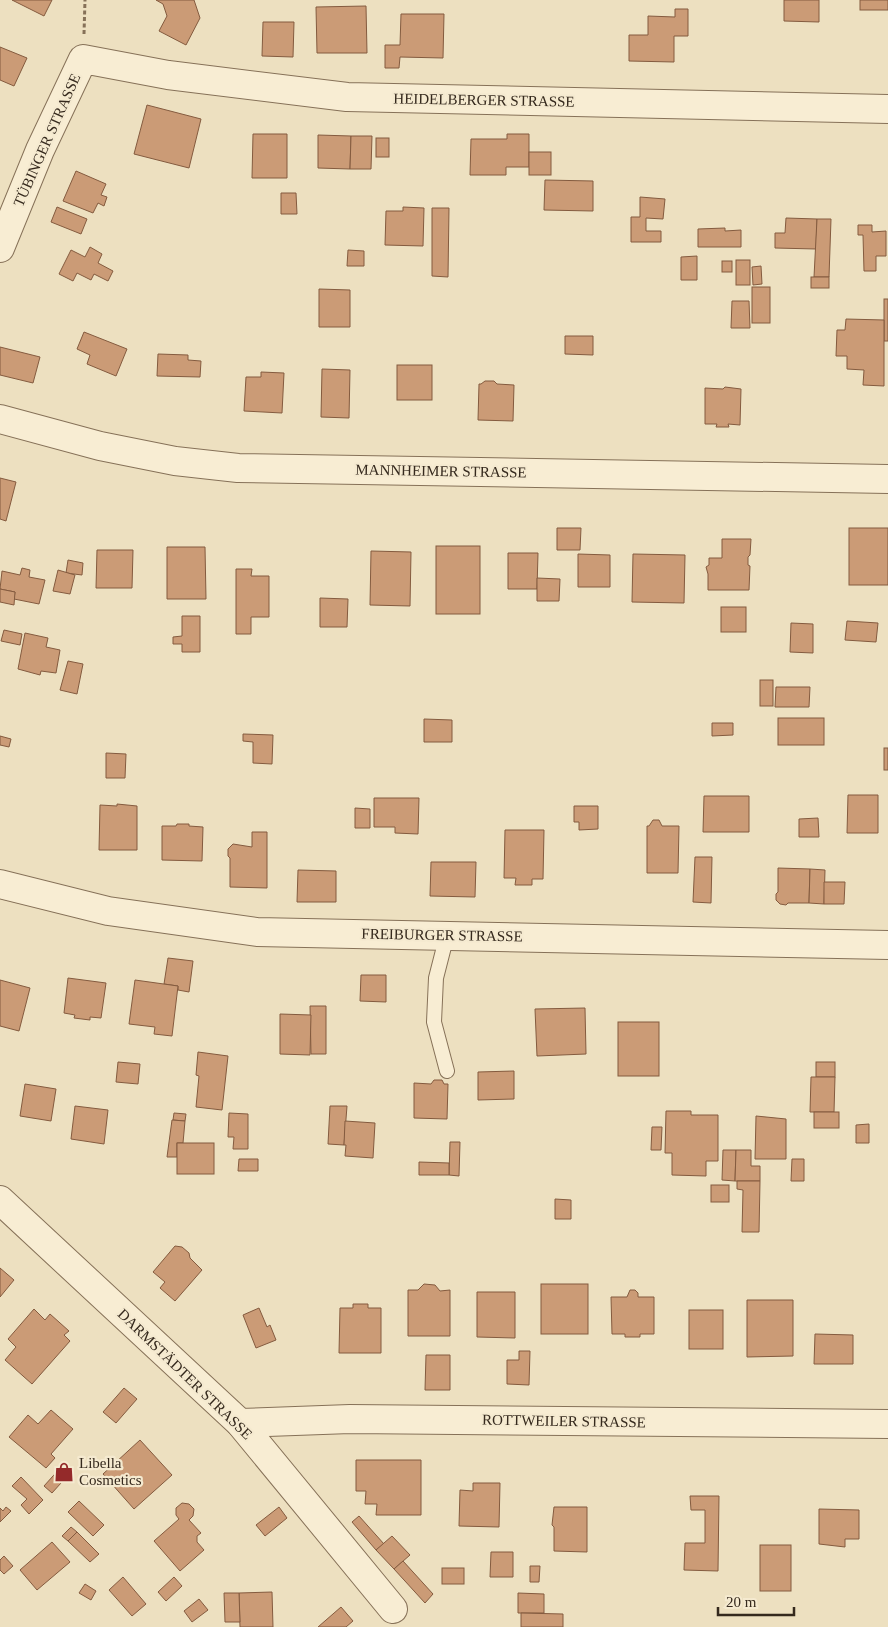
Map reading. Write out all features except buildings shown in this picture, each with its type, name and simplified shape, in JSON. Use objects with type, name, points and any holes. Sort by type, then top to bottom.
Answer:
[{"type":"street","name":"HEIDELBERGER STRASSE","points":[[83,59],[168,75],[347,97],[888,108]]},
{"type":"street","name":"TÜBINGER STRASSE","points":[[0,248],[40,150],[83,59]]},
{"type":"street","name":"MANNHEIMER STRASSE","points":[[0,419],[100,446],[165,459],[238,468],[888,479]]},
{"type":"street","name":"FREIBURGER STRASSE","points":[[0,884],[108,911],[257,932],[888,945]]},
{"type":"street","name":"DARMSTÄDTER STRASSE","points":[[0,1200],[240,1423],[393,1609]]},
{"type":"street","name":"ROTTWEILER STRASSE","points":[[240,1423],[350,1419],[888,1424]]},
{"type":"lane","points":[[447,936],[436,978],[434,1022],[447,1071]]},
{"type":"path","points":[[83,59],[85,0]]},
{"type":"place","name":"Libella Cosmetics","points":[[64,1472]]}]
